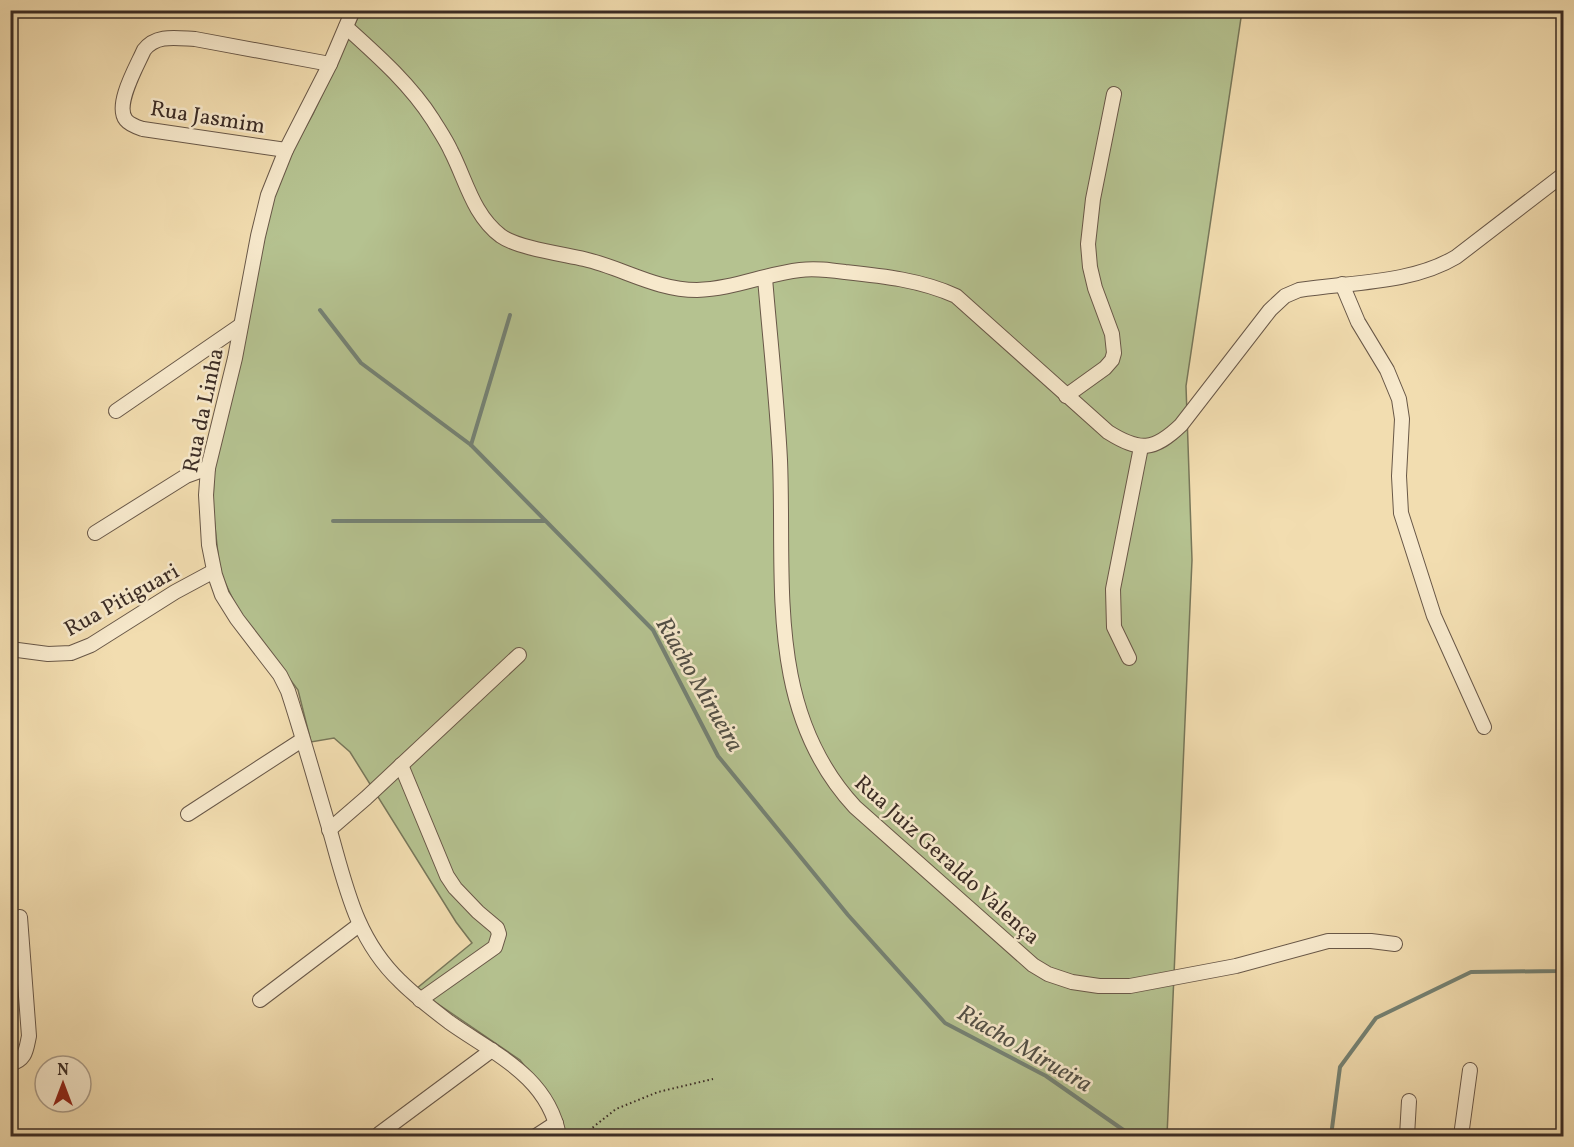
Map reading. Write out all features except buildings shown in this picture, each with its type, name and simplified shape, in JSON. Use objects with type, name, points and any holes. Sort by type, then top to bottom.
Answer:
[{"type":"street","name":"Rua da Linha","points":[[353,10],[330,64],[286,150],[268,195],[208,468],[206,495],[209,545],[222,595],[237,619],[280,675],[288,691],[343,881],[359,925],[379,960],[420,999],[449,1022],[510,1062],[545,1098],[557,1130]]},
{"type":"street","points":[[346,27],[379,57],[417,98],[451,151],[481,216],[489,227],[505,238],[531,247],[595,262],[650,283],[675,289],[700,290],[735,285],[800,270],[820,269],[934,286],[956,296],[1094,422],[1121,440],[1141,447],[1155,445],[1167,438],[1181,424],[1270,310],[1285,296],[1299,290],[1393,278],[1438,268],[1456,257],[1563,174]]},
{"type":"street","name":"Rua Jasmim","points":[[286,150],[143,129],[126,120],[122,111],[123,100],[144,50],[156,40],[195,39],[330,64]]},
{"type":"street","points":[[1066,396],[1106,368],[1113,360],[1112,334],[1095,288],[1088,244],[1093,199],[1114,94]]},
{"type":"street","name":"Rua Juiz Geraldo Valença","points":[[765,278],[780,457],[780,557],[787,658],[799,711],[809,737],[838,789],[849,801],[1033,965],[1048,974],[1071,982],[1099,986],[1130,986],[1236,966],[1328,942],[1371,941],[1395,944]]},
{"type":"street","points":[[1342,284],[1358,322],[1387,370],[1399,399],[1402,420],[1399,476],[1401,513],[1434,616],[1484,727]]},
{"type":"street","points":[[116,411],[241,325]]},
{"type":"street","points":[[1129,658],[1114,627],[1113,589],[1141,447]]},
{"type":"street","points":[[94,533],[186,476],[208,468]]},
{"type":"street","name":"Rua Pitiguari","points":[[10,649],[48,654],[71,653],[91,645],[175,592],[214,571]]},
{"type":"street","points":[[329,830],[519,655]]},
{"type":"street","points":[[188,814],[302,740]]},
{"type":"street","points":[[401,765],[447,876],[454,888],[477,912],[494,925],[499,934],[495,947],[420,999]]},
{"type":"street","points":[[10,1064],[19,1062],[25,1054],[28,1036],[20,917]]},
{"type":"street","points":[[260,1000],[359,925]]},
{"type":"street","points":[[379,1134],[492,1050]]},
{"type":"street","points":[[1461,1137],[1470,1070]]},
{"type":"street","points":[[1407,1137],[1409,1101]]},
{"type":"street","points":[[536,1137],[557,1130]]},
{"type":"path","points":[[582,1137],[616,1109],[658,1092],[713,1079]]},
{"type":"green space","points":[[361,11],[1242,11],[1186,386],[1192,560],[1167,1136],[561,1136],[550,1099],[520,1060],[416,989],[472,943],[456,922],[350,752],[334,738],[311,742],[298,690],[238,610],[220,572],[213,509],[214,465],[273,200],[290,155],[313,114]]},
{"type":"waterway","name":"Riacho Mirueira","points":[[320,310],[361,363],[471,445],[653,630],[718,756],[848,915],[945,1023],[1046,1076],[1132,1136]]},
{"type":"waterway","points":[[471,445],[510,315]]},
{"type":"waterway","points":[[333,521],[545,521]]},
{"type":"waterway","name":"Riacho Mirueira","points":[[1331,1136],[1340,1067],[1376,1018],[1471,972],[1558,971],[1564,966]]}]
